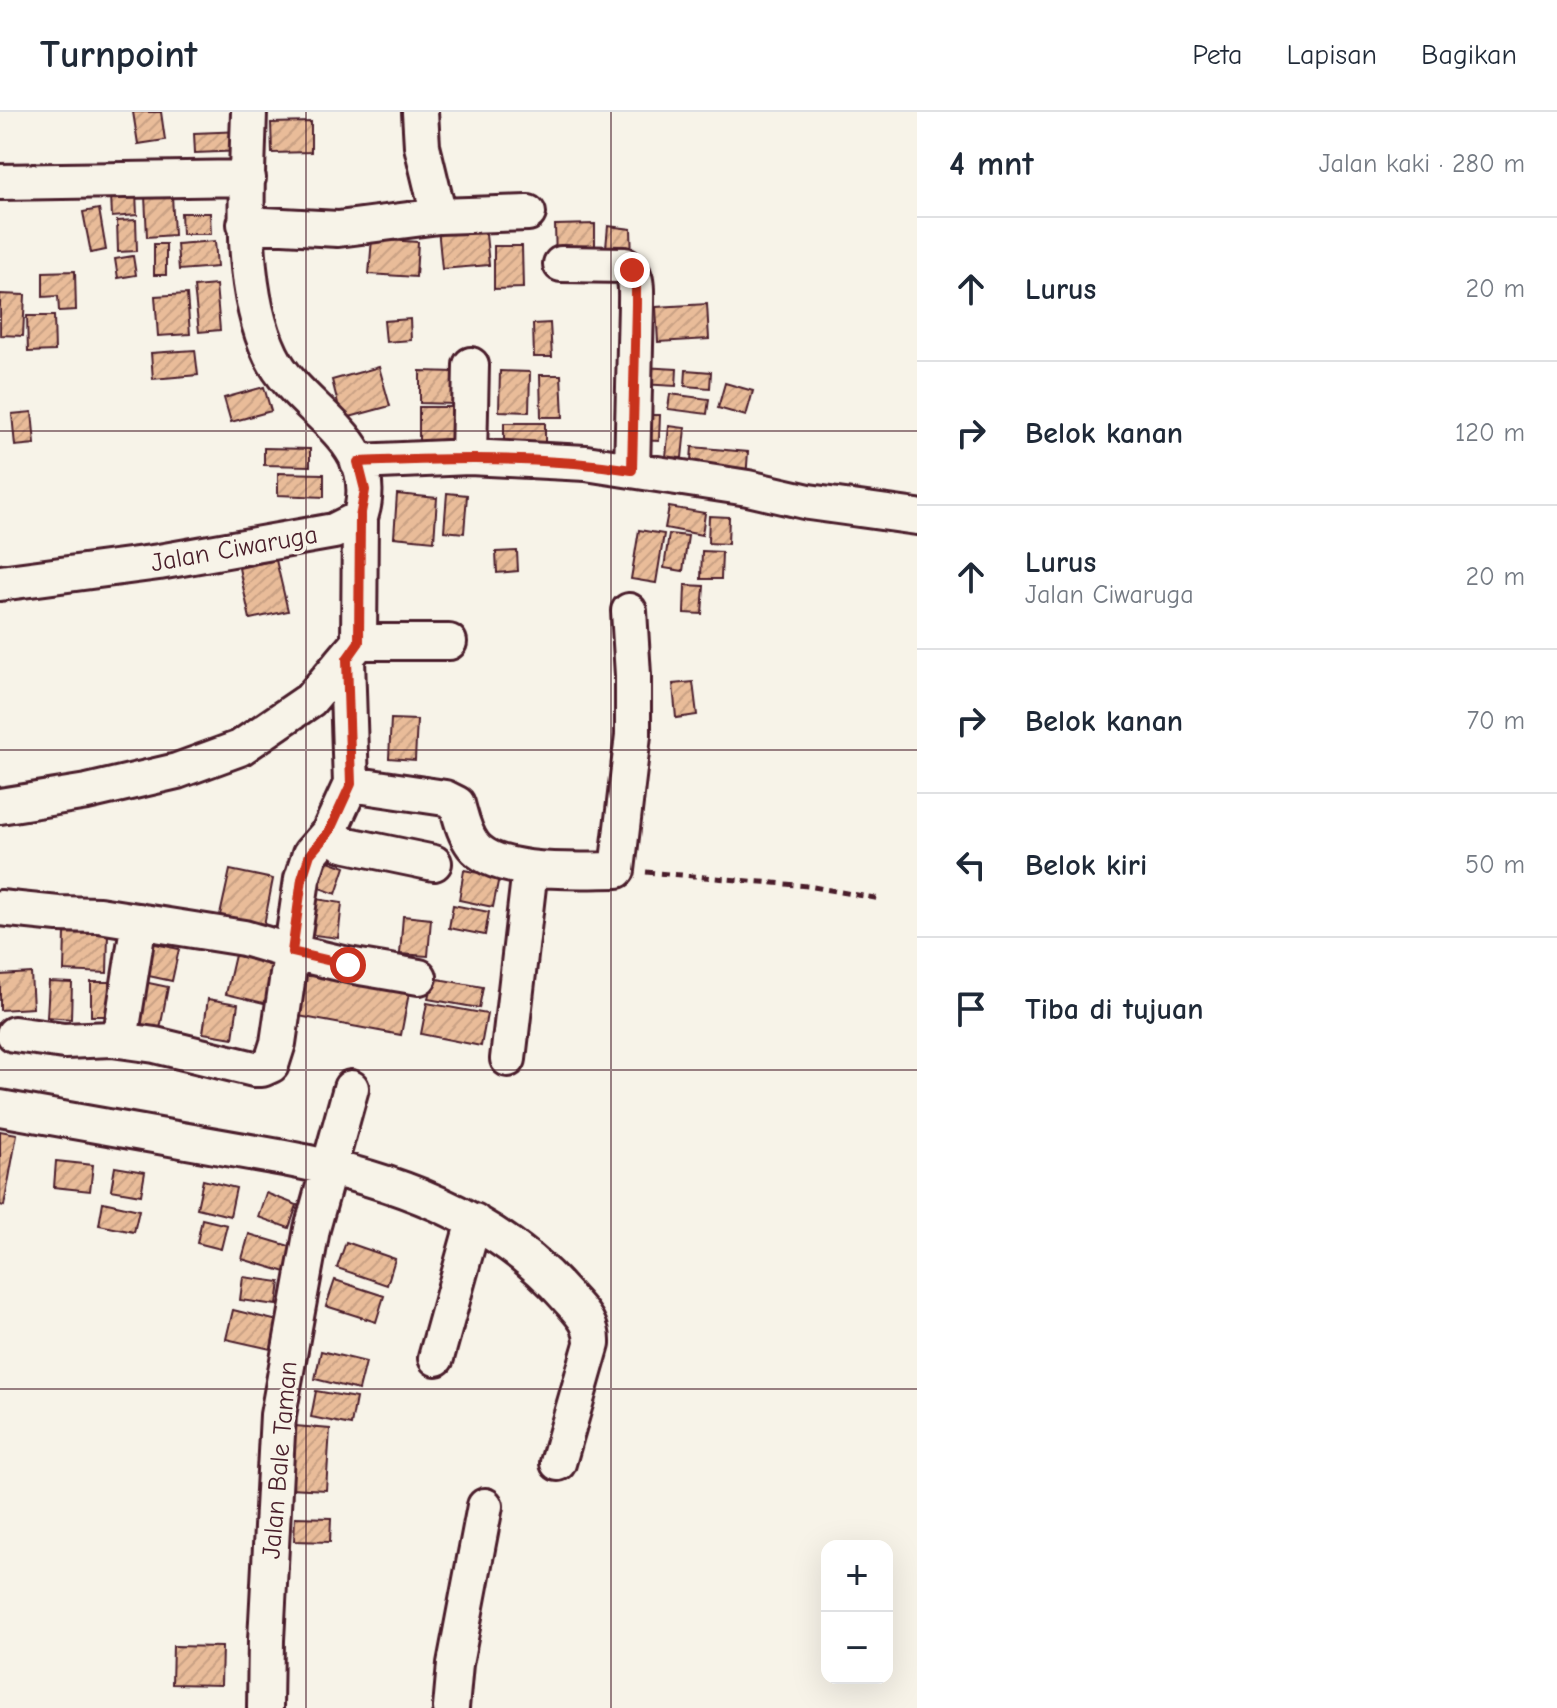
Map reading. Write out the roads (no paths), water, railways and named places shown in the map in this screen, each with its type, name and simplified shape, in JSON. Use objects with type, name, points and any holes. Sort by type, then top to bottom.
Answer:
[{"type":"street","points":[[14,1034],[64,1041],[120,1040],[155,1045],[254,1069],[267,1068],[273,1062],[278,1043],[302,879],[310,854],[329,832],[351,784],[353,651],[360,518],[365,490],[350,444],[337,427],[297,391],[271,356],[256,308],[245,224],[249,112]]},
{"type":"street","points":[[420,112],[422,146],[439,216]]},
{"type":"street","points":[[0,182],[248,178]]},
{"type":"street","points":[[245,224],[338,229],[439,216],[528,213]]},
{"type":"street","points":[[561,264],[625,265],[632,270],[636,282],[632,470]]},
{"type":"street","points":[[469,457],[471,365]]},
{"type":"street","points":[[358,462],[469,457],[586,463],[748,488],[809,502],[917,517]]},
{"type":"street","name":"Jalan Ciwaruga","points":[[0,583],[174,560],[334,531],[360,518]]},
{"type":"street","points":[[351,784],[445,798],[457,804],[464,829],[474,847],[492,858],[530,869],[617,870],[633,735],[629,611]]},
{"type":"street","points":[[0,806],[87,792],[177,771],[240,748],[310,700],[353,651],[449,642]]},
{"type":"street","points":[[329,832],[343,844],[434,863]]},
{"type":"street","points":[[508,1059],[530,869]]},
{"type":"street","points":[[0,908],[99,915],[244,938],[292,952],[419,977]]},
{"type":"street","points":[[120,1040],[139,921]]},
{"type":"street","name":"Jalan Bale Taman","points":[[265,1708],[278,1415],[312,1229],[351,1088]]},
{"type":"street","points":[[0,1108],[329,1168],[407,1190],[474,1221],[505,1240],[534,1263],[581,1313],[593,1332],[558,1463]]},
{"type":"street","points":[[436,1358],[474,1221]]},
{"type":"street","points":[[451,1708],[455,1664],[485,1506]]}]
